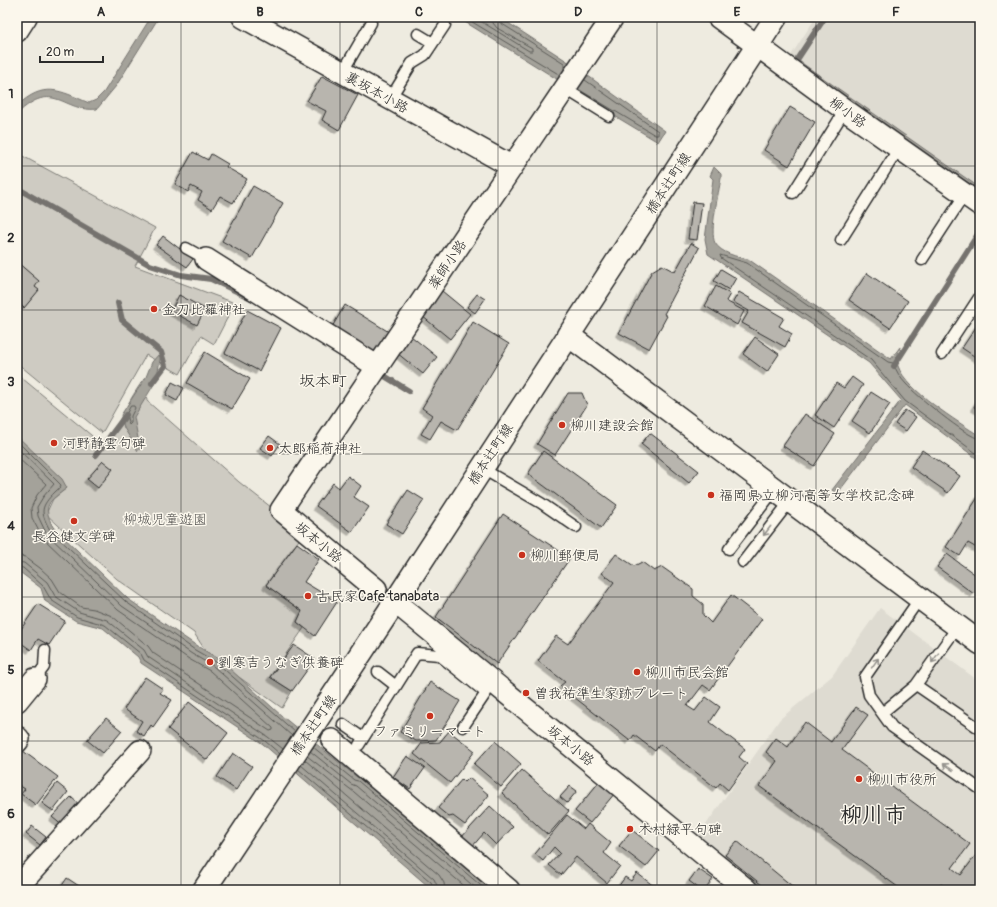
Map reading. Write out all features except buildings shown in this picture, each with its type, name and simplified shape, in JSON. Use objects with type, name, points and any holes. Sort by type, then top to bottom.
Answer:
[{"type":"main road","name":"橋本辻町線","points":[[204,890],[395,602],[776,17]]},
{"type":"main road","points":[[568,335],[783,494],[980,643]]},
{"type":"street","points":[[17,31],[26,17]]},
{"type":"street","name":"裏坂本小路","points":[[243,17],[511,166]]},
{"type":"street","name":"薬師小路","points":[[281,510],[511,166],[613,17]]},
{"type":"street","name":"柳小路","points":[[718,17],[845,110],[972,200]]},
{"type":"street","points":[[206,259],[376,370]]},
{"type":"street","name":"坂本小路","points":[[281,510],[376,588]]},
{"type":"street","name":"坂本小路","points":[[395,602],[443,649],[746,890]]},
{"type":"street","points":[[17,701],[35,679]]},
{"type":"street","points":[[338,732],[509,890]]},
{"type":"street","points":[[17,737],[19,739],[17,742]]},
{"type":"street","points":[[17,888],[140,751]]},
{"type":"lane","points":[[342,73],[371,23]]},
{"type":"lane","points":[[390,99],[412,63],[425,55],[445,25]]},
{"type":"lane","points":[[418,34],[433,43]]},
{"type":"lane","points":[[564,88],[609,116]]},
{"type":"lane","points":[[793,193],[845,110]]},
{"type":"lane","points":[[840,240],[899,148]]},
{"type":"lane","points":[[922,260],[972,200]]},
{"type":"lane","points":[[186,248],[206,259]]},
{"type":"lane","points":[[942,354],[980,296]]},
{"type":"lane","points":[[481,468],[541,503],[576,527]]},
{"type":"lane","points":[[729,549],[783,494]]},
{"type":"lane","points":[[743,562],[783,494]]},
{"type":"lane","points":[[920,598],[865,677],[869,695],[892,727],[980,789]]},
{"type":"lane","points":[[882,713],[916,684],[958,626]]},
{"type":"lane","points":[[338,732],[361,741],[417,652],[443,649]]},
{"type":"lane","points":[[35,679],[44,667],[45,650]]},
{"type":"lane","points":[[378,672],[396,686]]},
{"type":"lane","points":[[916,684],[980,729]]},
{"type":"lane","points":[[463,727],[490,687]]},
{"type":"shaded area","points":[[816,17],[980,17],[980,192],[788,60]]},
{"type":"shaded area","name":"柳川市役所","points":[[880,608],[980,682],[980,890],[757,890],[696,839],[780,719],[832,676]]},
{"type":"green space","points":[[17,153],[155,228],[135,266],[235,303],[214,344],[201,336],[180,374],[146,355],[102,433],[17,363]]},
{"type":"green space","name":"柳城児童遊園","points":[[17,374],[103,445],[145,378],[147,401],[239,482],[304,533],[266,585],[302,611],[297,622],[304,628],[270,677],[292,691],[282,708],[225,667],[196,662],[205,650],[194,633],[117,579],[46,514],[53,499],[67,488],[17,444]]},
{"type":"water","points":[[151,17],[159,17],[116,86],[97,109],[85,109],[50,98],[40,99],[30,104],[17,114],[17,106],[35,93],[44,91],[52,90],[69,94],[89,103],[96,100],[104,92]]},
{"type":"water","points":[[457,17],[499,17],[570,63],[665,131],[658,142],[570,89],[560,81]]},
{"type":"water","points":[[796,59],[980,188],[980,191],[794,61]]},
{"type":"water","points":[[714,167],[721,174],[713,230],[715,243],[721,249],[730,254],[748,259],[891,359],[900,347],[897,364],[911,385],[934,405],[980,436],[980,461],[905,405],[837,494],[832,490],[901,400],[869,363],[708,254],[705,239],[713,179],[710,176]]},
{"type":"water","points":[[159,354],[161,355],[156,381],[134,417],[140,449],[138,451],[124,428],[121,415],[146,377],[152,362]]},
{"type":"water","points":[[17,436],[62,479],[67,488],[55,497],[49,504],[48,514],[53,527],[128,599],[197,646],[219,659],[283,717],[357,777],[359,777],[492,890],[430,890],[428,886],[263,744],[141,663],[138,657],[103,628],[76,621],[45,601],[41,588],[17,570]]},
{"type":"waterway","points":[[800,64],[796,61],[825,17]]},
{"type":"waterway","points":[[17,188],[150,265],[181,275],[211,279],[251,298]]},
{"type":"waterway","points":[[894,366],[980,231]]},
{"type":"waterway","points":[[118,303],[122,320],[161,352],[165,366],[152,383]]},
{"type":"waterway","points":[[378,372],[409,391]]},
{"type":"waterway","points":[[96,455],[126,415]]},
{"type":"place","name":"金刀比羅神社","points":[[154,309]]},
{"type":"place","name":"柳川建設会館","points":[[562,425]]},
{"type":"place","name":"河野静雲句碑","points":[[54,443]]},
{"type":"place","name":"太郎稲荷神社","points":[[270,448]]},
{"type":"place","name":"福岡県立柳河高等女学校記念碑","points":[[711,495]]},
{"type":"place","name":"長谷健文学碑","points":[[74,521]]},
{"type":"place","name":"柳川郵便局","points":[[522,555]]},
{"type":"place","name":"古民家Cafe tanabata","points":[[308,596]]},
{"type":"place","name":"劉寒吉うなぎ供養碑","points":[[210,662]]},
{"type":"place","name":"柳川市民会館","points":[[637,672]]},
{"type":"place","name":"曽我祐準生家跡プレート","points":[[526,693]]},
{"type":"place","name":"ファミリーマート","points":[[430,716]]},
{"type":"place","name":"柳川市役所","points":[[859,779]]},
{"type":"place","name":"木村緑平句碑","points":[[630,829]]},
{"type":"district","name":"坂本町","points":[[323,380]]},
{"type":"district","name":"柳川市","points":[[873,814]]}]
